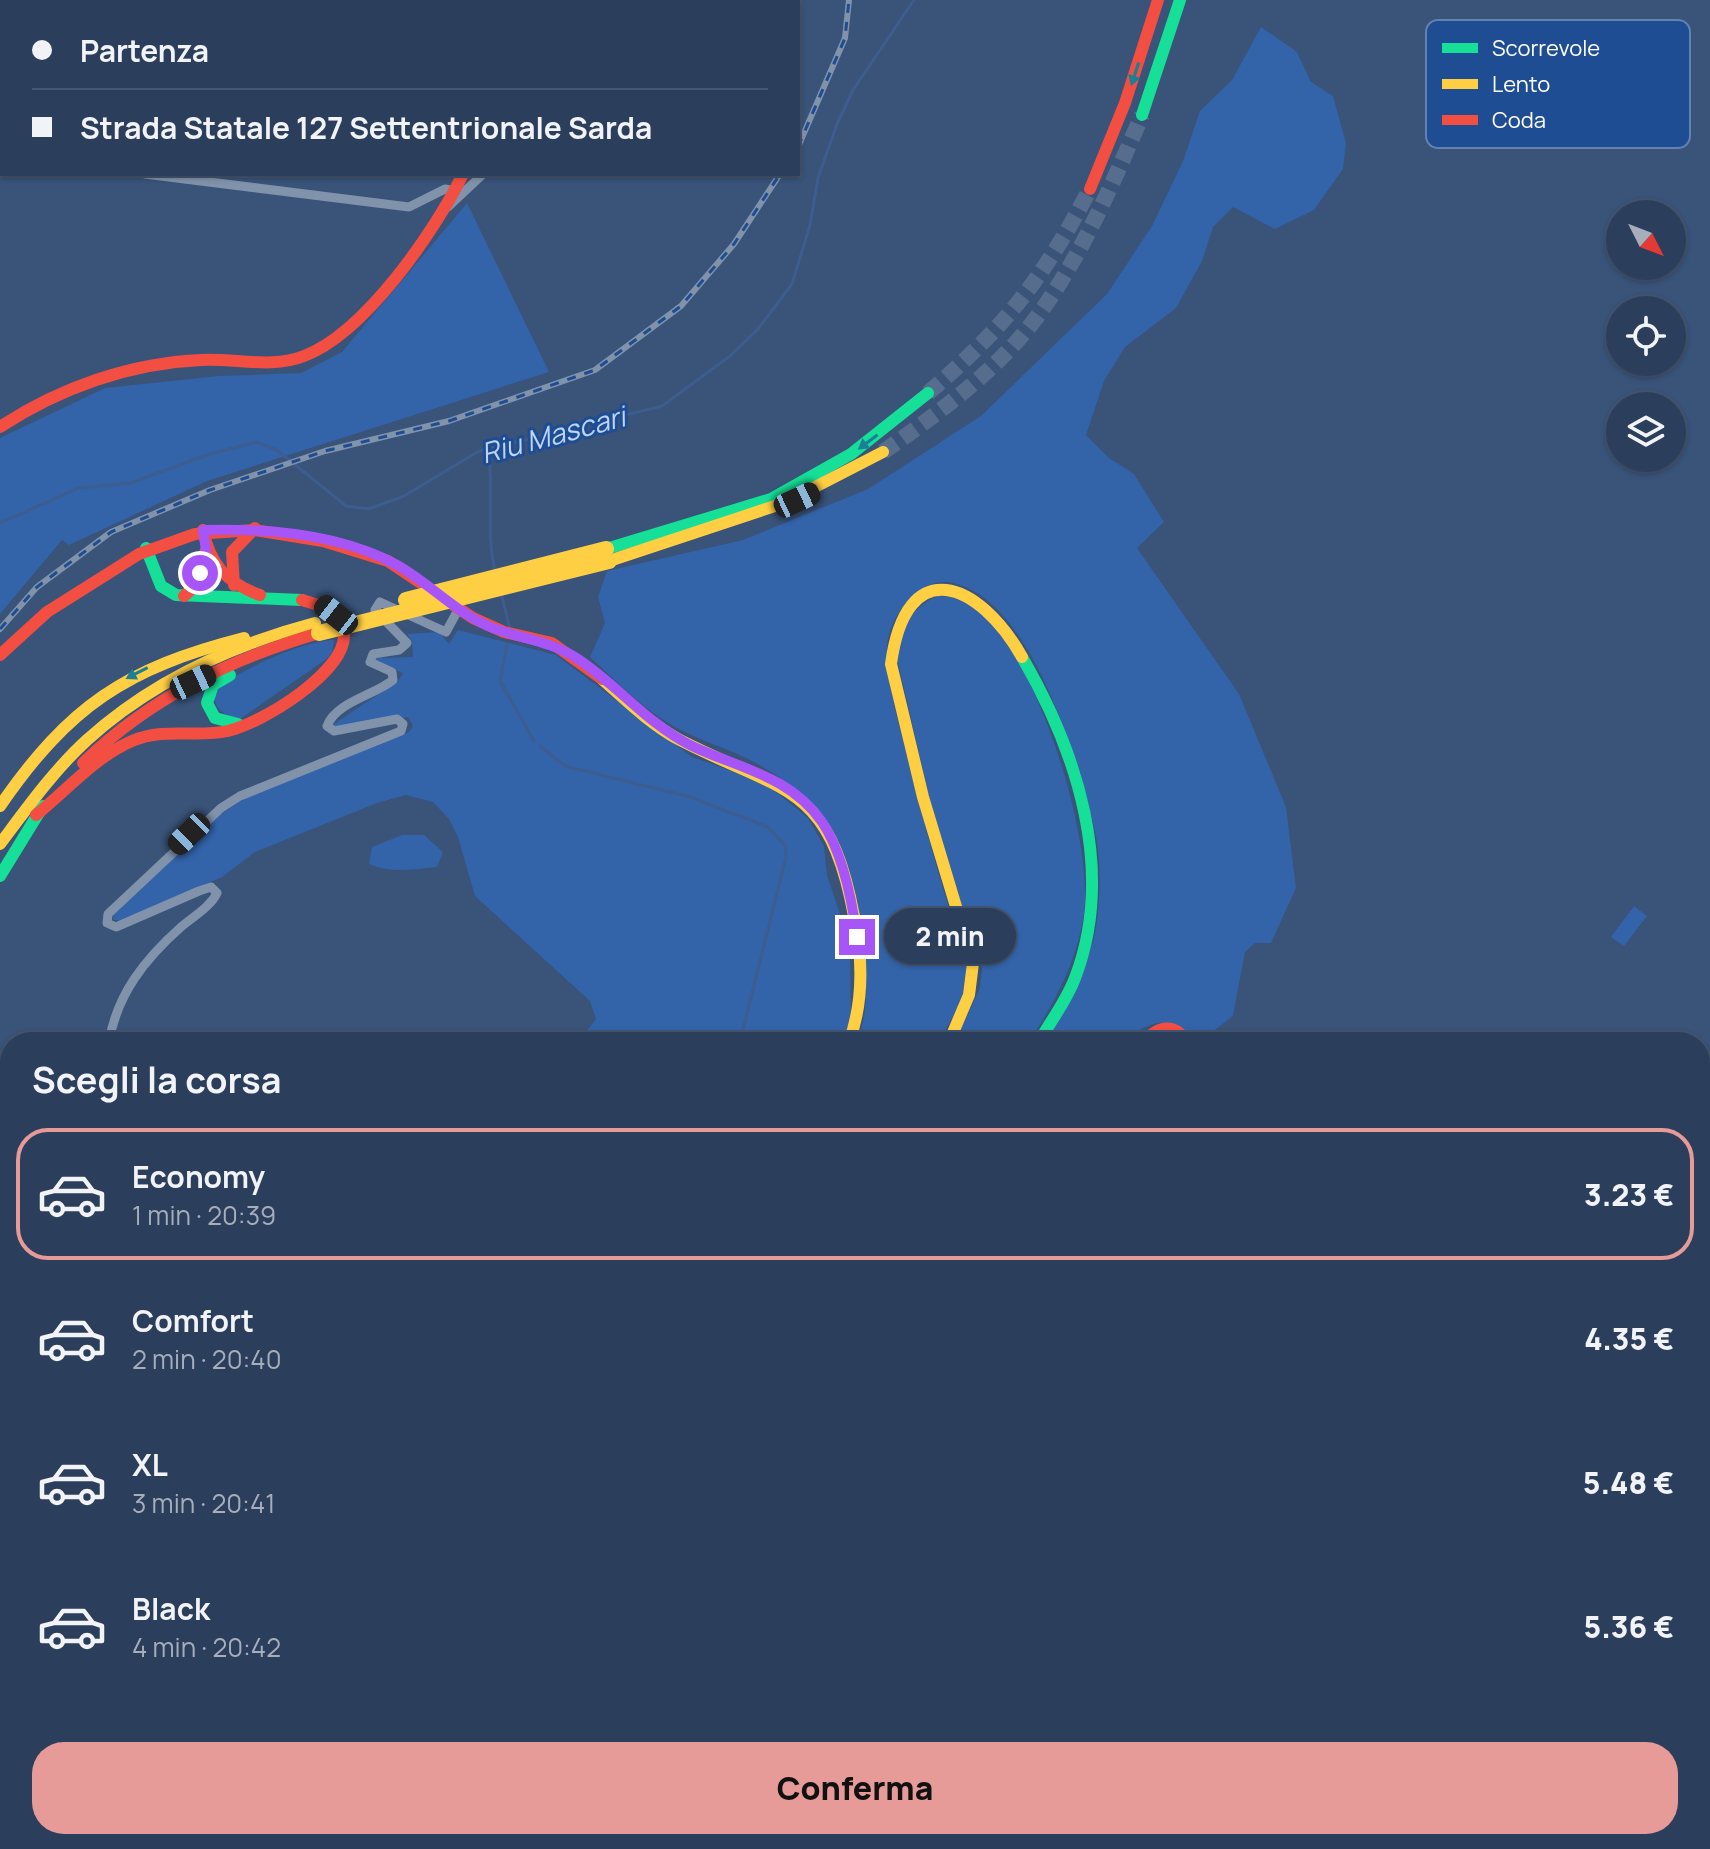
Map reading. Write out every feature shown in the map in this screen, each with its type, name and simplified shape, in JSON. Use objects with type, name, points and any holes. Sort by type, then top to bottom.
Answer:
[{"type":"main road","points":[[1090,189],[1125,103],[1158,0]]},
{"type":"main road","points":[[1142,115],[1180,0]]},
{"type":"main road","points":[[0,427],[110,374],[203,360],[281,362],[314,352],[357,319],[445,209],[462,176]]},
{"type":"main road","points":[[608,555],[771,499],[851,454],[928,393]]},
{"type":"main road","points":[[0,844],[53,775],[122,712],[243,645],[776,510],[838,481],[883,452]]},
{"type":"main road","points":[[234,585],[228,565],[231,551],[240,538],[255,528]]},
{"type":"main road","points":[[0,655],[17,635],[68,597],[146,548],[203,530],[255,528],[365,552],[398,566],[458,610],[509,634],[553,644],[581,660],[656,725],[689,744],[765,773],[799,797],[822,822],[837,854],[853,911],[860,963],[861,1005],[852,1032]]},
{"type":"main road","points":[[203,530],[206,550],[219,573],[234,585],[273,599]]},
{"type":"main road","points":[[36,815],[66,793],[100,759],[131,742],[170,730],[218,732],[247,724],[326,672],[341,656],[343,627],[336,615],[321,603],[184,596],[161,586],[146,548]]},
{"type":"main road","points":[[184,596],[195,586],[206,550]]},
{"type":"main road","points":[[953,1032],[974,982],[973,963],[923,797],[891,664],[893,642],[914,601],[932,590],[956,587],[980,600],[1018,644],[1039,685],[1091,843],[1094,880],[1090,928],[1067,997],[1045,1032]]},
{"type":"main road","points":[[247,724],[226,723],[215,718],[207,703],[213,685],[314,629]]},
{"type":"main road","points":[[0,806],[6,792],[59,727],[91,700],[136,672],[210,645],[314,629]]},
{"type":"main road","points":[[0,876],[36,815],[97,748],[193,682],[314,629]]},
{"type":"main road","points":[[1152,1032],[1165,1027],[1180,1032]]},
{"type":"street","points":[[161,176],[409,207],[445,189],[455,191]]},
{"type":"street","points":[[445,209],[481,176]]},
{"type":"street","points":[[111,1032],[113,1017],[130,983],[148,959],[215,898],[217,891],[211,887],[199,891],[116,927],[107,923],[108,914],[221,808],[240,796],[403,730],[403,722],[397,719],[334,731],[327,726],[329,720],[356,701],[393,680],[392,672],[375,666],[370,659],[378,651],[399,650],[407,643],[379,616],[375,610],[377,605],[386,602],[446,632],[458,610]]},
{"type":"shaded area","points":[[1261,27],[1297,52],[1311,82],[1333,96],[1346,143],[1343,169],[1314,210],[1275,229],[1233,207],[1213,227],[1202,261],[1176,308],[1125,347],[1104,381],[1086,435],[1109,458],[1134,474],[1164,522],[1137,548],[1239,694],[1286,807],[1296,888],[1271,943],[1255,943],[1245,952],[1233,1016],[1212,1032],[1181,1032],[1167,1023],[1161,1023],[1138,1032],[1050,1032],[1084,967],[1094,935],[1100,872],[1093,823],[1062,723],[1028,651],[1007,621],[984,598],[957,584],[934,584],[913,596],[897,615],[888,638],[887,665],[918,800],[968,971],[964,996],[944,1032],[861,1032],[866,978],[859,908],[853,880],[832,832],[817,811],[775,774],[664,720],[590,657],[605,623],[598,597],[607,571],[743,540],[868,489],[981,416],[1107,294],[1152,226],[1183,161],[1200,111],[1232,80]]},
{"type":"shaded area","points":[[467,203],[549,372],[207,481],[69,545],[62,540],[0,614],[0,438],[105,388],[219,376],[301,373],[342,352]]},
{"type":"shaded area","points":[[938,596],[969,602],[996,628],[1018,662],[1038,703],[1070,795],[1085,881],[1084,914],[1064,981],[1035,1032],[960,1032],[980,988],[982,968],[934,817],[898,663],[900,641],[907,622],[928,601]]},
{"type":"shaded area","points":[[458,630],[556,655],[692,757],[764,782],[808,818],[824,846],[827,875],[845,929],[850,960],[851,1018],[846,1032],[586,1032],[596,1019],[590,1001],[475,896],[458,837],[449,819],[433,802],[406,795],[377,803],[255,852],[222,877],[125,920],[113,920],[114,914],[215,818],[250,795],[409,732],[413,726],[408,717],[334,729],[331,726],[398,681],[403,673],[375,663],[376,658],[413,657],[412,641],[407,634],[439,632],[449,644]]},
{"type":"shaded area","points":[[334,640],[332,653],[325,660],[240,719],[223,713],[217,707],[214,690],[240,674],[288,651]]},
{"type":"shaded area","points":[[402,835],[424,835],[443,852],[437,867],[394,870],[369,864],[372,847]]},
{"type":"shaded area","points":[[1634,906],[1647,916],[1624,946],[1611,937]]},
{"type":"waterway","name":"Riu Mascari","points":[[0,523],[79,488],[130,483],[210,454],[257,442],[277,450],[346,506],[369,509],[404,496],[479,451],[662,406],[730,356],[758,329],[792,284],[810,225],[818,178],[837,124],[853,90],[914,0]]},
{"type":"waterway","points":[[488,451],[495,570]]},
{"type":"waterway","points":[[501,593],[510,629]]},
{"type":"waterway","points":[[507,644],[500,681],[534,741]]},
{"type":"waterway","points":[[540,746],[565,766],[690,797],[768,827],[785,845],[786,857],[742,1032]]},
{"type":"tunnel","points":[[883,452],[948,405],[989,370],[1026,331],[1057,287],[1084,240],[1142,115]]},
{"type":"tunnel","points":[[928,393],[979,346],[1020,300],[1055,250],[1090,189]]},
{"type":"railway","points":[[800,142],[845,38],[849,0]]},
{"type":"railway","points":[[0,629],[37,587],[111,532],[210,490],[325,451],[449,421],[595,370],[681,306],[734,244],[779,176]]},
{"type":"traffic: fast","points":[[1142,115],[1180,0]]},
{"type":"traffic: fast","points":[[606,549],[771,499],[851,454],[928,393]]},
{"type":"traffic: fast","points":[[146,548],[161,586],[176,595],[302,600]]},
{"type":"traffic: fast","points":[[1022,657],[1042,694],[1074,772],[1091,854],[1092,896],[1087,937],[1075,978],[1045,1032]]},
{"type":"traffic: fast","points":[[230,675],[213,685],[207,703],[215,718],[238,724]]},
{"type":"traffic: fast","points":[[0,876],[43,806]]},
{"type":"traffic: slow","points":[[609,561],[784,503],[883,452]]},
{"type":"traffic: slow","points":[[406,600],[606,549]]},
{"type":"traffic: slow","points":[[319,633],[609,561]]},
{"type":"traffic: slow","points":[[953,1032],[969,995],[973,963],[923,797],[891,664],[899,628],[912,605],[928,593],[946,590],[966,596],[986,610],[1022,657]]},
{"type":"traffic: slow","points":[[0,844],[63,764],[87,740],[138,700],[223,654],[315,623]]},
{"type":"traffic: slow","points":[[0,806],[51,742],[76,717],[104,696],[166,663],[244,638]]},
{"type":"traffic: slow","points":[[602,679],[667,733],[773,783],[796,797],[815,815],[831,839],[844,872],[857,932],[860,995],[852,1032]]},
{"type":"traffic: jam","points":[[1090,189],[1125,103],[1158,0]]},
{"type":"traffic: jam","points":[[0,427],[46,400],[122,372],[201,360],[279,362],[304,356],[327,344],[351,326],[396,278],[435,223],[462,176]]},
{"type":"traffic: jam","points":[[234,585],[232,552],[255,528]]},
{"type":"traffic: jam","points":[[203,530],[210,553],[222,571],[238,585],[260,595]]},
{"type":"traffic: jam","points":[[0,655],[47,612],[139,554],[195,534],[254,530],[323,541],[388,561],[473,618],[504,632],[552,643],[602,679]]},
{"type":"traffic: jam","points":[[184,596],[195,586],[206,550]]},
{"type":"traffic: jam","points":[[36,815],[94,765],[132,741],[156,735],[228,731],[261,718],[300,694],[332,664],[341,649],[344,634],[328,608],[302,600]]},
{"type":"traffic: jam","points":[[83,763],[136,719],[193,683],[254,655],[319,633]]},
{"type":"traffic: jam","points":[[1155,1032],[1166,1028],[1177,1032]]},
{"type":"route","points":[[200,573],[206,550],[203,530],[255,528],[304,536],[365,552],[398,566],[458,610],[487,626],[553,644],[581,660],[656,725],[689,744],[765,773],[799,797],[822,822],[837,854],[857,937]]}]
